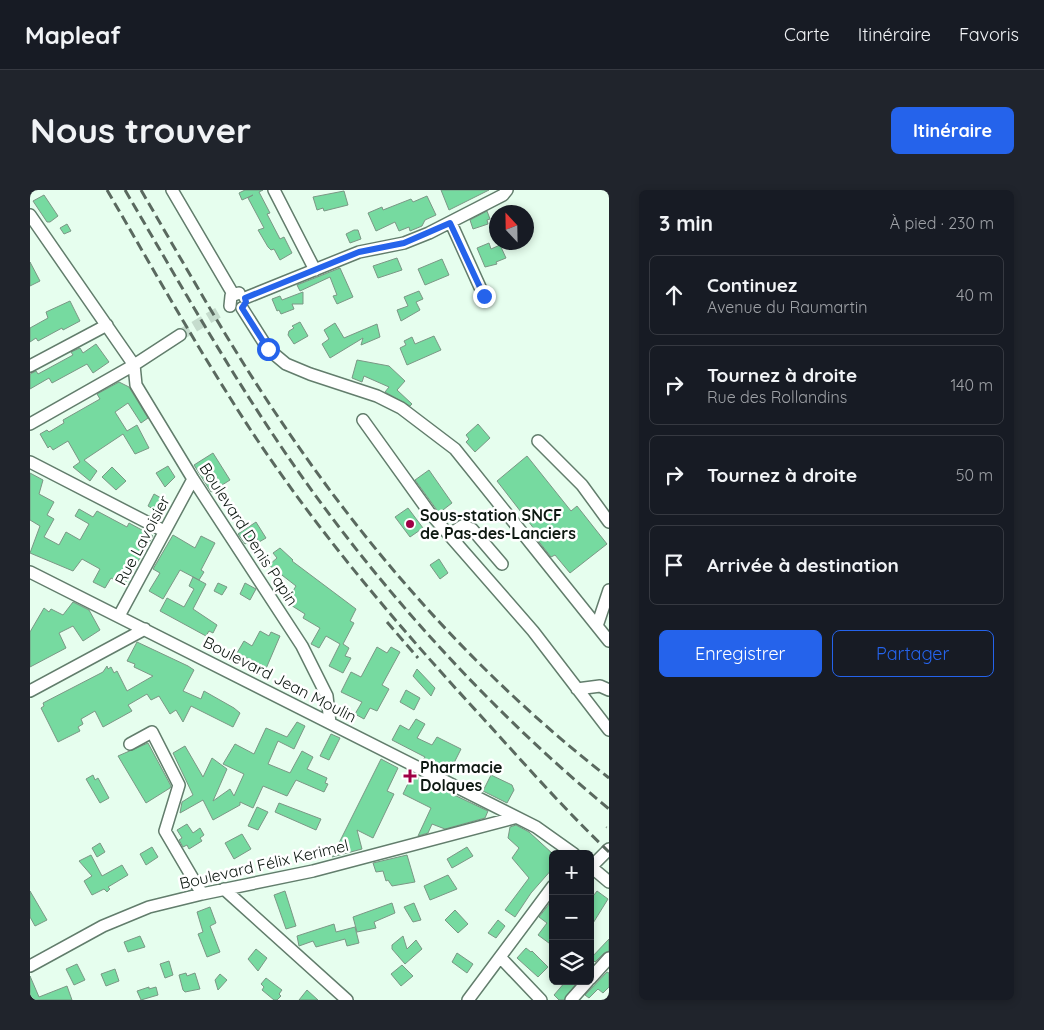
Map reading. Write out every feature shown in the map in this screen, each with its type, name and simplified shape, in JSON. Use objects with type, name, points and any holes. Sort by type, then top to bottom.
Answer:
[{"type":"street","points":[[172,190],[233,294]]},
{"type":"street","points":[[274,190],[315,270]]},
{"type":"street","points":[[233,294],[225,308],[235,310],[244,303],[359,252],[404,243],[450,223],[459,216],[503,195],[507,190]]},
{"type":"street","points":[[30,215],[134,365]]},
{"type":"street","points":[[450,223],[484,296]]},
{"type":"street","points":[[233,294],[241,294],[268,349],[286,364],[376,396],[401,408],[438,433],[455,449],[596,626],[607,636]]},
{"type":"street","points":[[30,366],[107,325]]},
{"type":"street","points":[[30,424],[134,365],[180,335]]},
{"type":"street","name":"Boulevard Denis Papin","points":[[134,365],[136,385],[193,479],[302,646],[327,696],[330,723]]},
{"type":"street","points":[[363,420],[429,512],[532,631],[609,730]]},
{"type":"street","points":[[538,441],[582,485],[609,522]]},
{"type":"street","points":[[30,462],[164,532]]},
{"type":"street","name":"Rue Lavoisier","points":[[119,616],[193,479]]},
{"type":"street","points":[[448,535],[462,526],[472,529],[502,564]]},
{"type":"street","name":"Boulevard Jean Moulin","points":[[30,572],[458,787],[514,818],[536,827],[568,850]]},
{"type":"street","points":[[596,626],[609,590]]},
{"type":"street","points":[[30,691],[145,629]]},
{"type":"street","points":[[577,689],[600,686],[609,690]]},
{"type":"street","points":[[130,744],[152,732],[179,785],[165,831],[202,894]]},
{"type":"street","name":"Boulevard Félix Kerimel","points":[[30,966],[103,926],[149,907],[224,889],[313,871],[514,818]]},
{"type":"street","points":[[594,864],[609,849]]},
{"type":"street","points":[[594,870],[609,882]]},
{"type":"street","points":[[224,889],[347,1000]]},
{"type":"street","points":[[468,1000],[549,891]]},
{"type":"street","points":[[500,956],[541,1000]]},
{"type":"street","points":[[594,974],[609,958]]},
{"type":"street","points":[[571,1000],[584,985]]},
{"type":"building","points":[[245,190],[263,190],[259,192],[270,213],[267,214],[280,239],[284,237],[292,253],[280,260],[274,249],[271,250],[268,247],[258,230],[264,228],[248,198],[253,195],[242,200],[239,193]]},
{"type":"building","points":[[441,190],[489,190],[449,210]]},
{"type":"building","points":[[344,191],[348,205],[324,211],[323,208],[317,210],[313,197]]},
{"type":"building","points":[[44,195],[58,216],[50,222],[47,222],[33,201]]},
{"type":"building","points":[[427,196],[436,215],[425,220],[422,226],[410,231],[409,227],[399,231],[395,222],[376,231],[368,213],[382,207],[383,210],[411,199],[413,202]]},
{"type":"building","points":[[487,211],[489,216],[487,220],[488,224],[473,229],[470,220]]},
{"type":"building","points":[[67,224],[71,231],[64,234],[60,228]]},
{"type":"building","points":[[358,230],[361,239],[350,243],[346,234]]},
{"type":"building","points":[[489,243],[489,250],[502,250],[506,258],[496,262],[497,264],[485,267],[477,248]]},
{"type":"building","points":[[397,258],[402,270],[378,278],[373,266]]},
{"type":"building","points":[[442,259],[449,275],[425,285],[418,269]]},
{"type":"building","points":[[30,262],[40,281],[30,286]]},
{"type":"building","points":[[340,268],[353,297],[337,304],[333,296],[337,295],[330,277],[300,291],[297,285]]},
{"type":"building","points":[[419,291],[423,299],[416,302],[420,310],[401,321],[397,310],[408,306],[404,297]]},
{"type":"building","points":[[303,292],[303,304],[292,304],[294,309],[281,314],[279,310],[277,311],[272,299],[280,296],[282,300]]},
{"type":"building","points":[[70,301],[80,321],[38,341],[36,338],[30,342],[30,328],[48,318],[46,312]]},
{"type":"building","points":[[300,322],[308,336],[294,344],[288,335],[289,331],[294,328],[292,326]]},
{"type":"building","points":[[335,323],[344,338],[377,324],[380,337],[361,345],[363,338],[330,358],[322,344],[329,339],[324,330]]},
{"type":"building","points":[[434,336],[441,350],[407,365],[400,348],[406,345],[404,341],[412,337],[415,344]]},
{"type":"building","points":[[96,344],[109,362],[93,373],[87,364],[52,383],[49,378],[30,389],[30,374],[36,371],[38,374],[73,355],[71,352],[80,348],[83,353]]},
{"type":"building","points":[[357,360],[389,366],[405,381],[397,390],[412,404],[410,406],[385,392],[389,387],[364,376],[362,382],[352,378]]},
{"type":"building","points":[[119,382],[129,387],[148,418],[141,423],[128,403],[115,412],[127,431],[137,425],[149,448],[135,454],[123,434],[84,460],[97,471],[90,481],[73,467],[80,462],[68,441],[53,450],[50,446],[48,448],[40,434],[47,430],[49,432],[64,423],[63,420],[100,399],[97,394]]},
{"type":"building","points":[[478,424],[490,438],[475,452],[466,442],[469,439],[466,435]]},
{"type":"building","points":[[213,453],[230,480],[211,492],[194,465]]},
{"type":"building","points":[[527,456],[571,511],[577,506],[607,544],[570,573],[555,555],[551,557],[532,533],[535,530],[497,481]]},
{"type":"building","points":[[168,466],[175,477],[165,487],[156,473]]},
{"type":"building","points":[[112,467],[126,481],[116,490],[102,477]]},
{"type":"building","points":[[429,470],[452,503],[439,513],[415,480]]},
{"type":"building","points":[[30,473],[43,480],[39,494],[54,502],[47,515],[54,519],[44,537],[59,545],[66,532],[80,540],[89,524],[75,516],[79,509],[93,517],[97,511],[127,527],[129,523],[153,536],[124,585],[111,578],[105,588],[93,582],[100,569],[82,559],[73,571],[30,553],[40,526],[30,520]]},
{"type":"building","points":[[154,494],[168,502],[160,513],[148,506]]},
{"type":"building","name":"Sous-station SNCF de Pas-des-Lanciers","points":[[408,508],[423,528],[410,537],[395,517]]},
{"type":"building","points":[[256,522],[266,538],[259,542],[256,537],[245,544],[238,534]]},
{"type":"building","points":[[173,535],[195,548],[201,536],[215,543],[201,570],[204,572],[199,580],[180,570],[163,599],[149,591],[160,573],[153,569]]},
{"type":"building","points":[[280,548],[292,561],[356,609],[350,621],[354,623],[343,644],[349,648],[345,656],[351,658],[343,673],[329,666],[340,644],[326,636],[319,648],[311,644],[320,628],[303,618],[305,614],[286,602],[296,586],[269,565],[277,558],[273,553]]},
{"type":"building","points":[[439,559],[448,573],[440,579],[430,565]]},
{"type":"building","points":[[193,577],[206,584],[193,609],[217,625],[213,633],[209,631],[206,636],[160,611],[167,598],[184,607],[194,589],[189,586]]},
{"type":"building","points":[[218,583],[227,587],[222,595],[214,591]]},
{"type":"building","points":[[245,583],[256,589],[250,600],[240,594]]},
{"type":"building","points":[[73,602],[89,610],[100,630],[83,641],[73,626],[59,633],[66,648],[30,667],[30,632],[44,608],[49,612],[51,609],[63,615]]},
{"type":"building","points":[[260,631],[269,636],[271,632],[280,636],[265,671],[262,669],[259,675],[250,671],[255,662],[237,653],[244,641],[252,646]]},
{"type":"building","points":[[137,642],[194,670],[183,691],[201,699],[204,691],[234,708],[240,713],[233,727],[191,706],[183,722],[176,710],[170,714],[159,696],[151,700],[147,694],[128,705],[132,711],[103,727],[95,711],[81,719],[83,724],[78,727],[80,731],[58,742],[41,708],[44,706],[43,703],[103,672],[107,666],[108,669],[111,667],[114,673],[117,671],[127,691],[153,676],[134,667],[135,664],[127,661]]},
{"type":"building","points":[[377,647],[387,653],[391,647],[400,652],[382,685],[389,689],[377,711],[370,708],[364,719],[355,714],[362,702],[341,692],[351,672],[361,677]]},
{"type":"building","points":[[417,669],[435,688],[431,696],[413,676]]},
{"type":"building","points":[[406,690],[420,698],[414,710],[400,702]]},
{"type":"building","points":[[416,719],[425,724],[417,738],[432,745],[437,737],[461,749],[449,773],[423,760],[425,757],[392,740],[400,725],[409,730]]},
{"type":"building","points":[[297,722],[305,726],[294,749],[278,741],[268,764],[290,773],[302,751],[313,757],[307,769],[327,778],[325,783],[328,784],[324,792],[296,780],[287,796],[263,786],[253,808],[240,802],[240,805],[213,820],[203,800],[180,813],[182,802],[193,795],[173,753],[185,746],[203,777],[212,758],[227,769],[213,801],[230,789],[234,796],[244,774],[223,764],[235,744],[254,754],[266,728],[287,737]]},
{"type":"building","points":[[331,734],[340,738],[329,760],[320,756]]},
{"type":"building","points":[[148,743],[171,786],[146,803],[118,756]]},
{"type":"building","points":[[381,759],[398,768],[387,791],[394,794],[373,838],[357,830],[362,849],[332,857]]},
{"type":"building","points":[[93,775],[95,780],[98,778],[109,798],[100,803],[86,779]]},
{"type":"building","points":[[412,775],[488,811],[485,818],[445,829],[432,824],[428,833],[418,836],[431,808],[403,794]]},
{"type":"building","points":[[491,775],[512,785],[514,790],[507,803],[483,791]]},
{"type":"building","points":[[279,803],[321,819],[316,830],[275,812]]},
{"type":"building","points":[[257,807],[268,812],[258,830],[248,826]]},
{"type":"building","points":[[187,824],[193,833],[200,828],[204,835],[200,838],[202,841],[189,849],[187,845],[183,847],[179,840],[182,838],[177,830]]},
{"type":"building","points":[[516,825],[529,832],[549,850],[549,873],[531,893],[515,917],[505,910],[529,878],[512,858],[519,848],[508,838],[510,827]]},
{"type":"building","points":[[242,834],[251,849],[234,859],[225,843]]},
{"type":"building","points":[[100,843],[105,852],[97,857],[92,848]]},
{"type":"building","points":[[152,847],[158,857],[146,865],[140,854]]},
{"type":"building","points":[[467,847],[473,856],[452,868],[447,859]]},
{"type":"building","points":[[91,855],[102,876],[122,865],[128,875],[108,887],[110,889],[107,892],[104,889],[92,895],[84,881],[92,876],[79,861]]},
{"type":"building","points":[[407,855],[415,882],[392,886],[388,880],[386,881],[383,871],[376,872],[373,863]]},
{"type":"building","points":[[448,875],[457,889],[430,900],[424,886]]},
{"type":"building","points":[[30,891],[47,920],[35,926],[30,917]]},
{"type":"building","points":[[285,891],[296,926],[286,929],[274,895]]},
{"type":"building","points":[[597,891],[608,899],[594,922],[594,895]]},
{"type":"building","points":[[392,903],[395,913],[374,922],[376,928],[357,932],[353,917]]},
{"type":"building","points":[[414,903],[421,920],[413,922],[404,907]]},
{"type":"building","points":[[549,904],[549,943],[538,935],[547,923],[539,917]]},
{"type":"building","points":[[210,907],[216,923],[210,926],[220,952],[207,957],[198,934],[203,932],[197,912]]},
{"type":"building","points":[[455,910],[468,924],[458,933],[445,920]]},
{"type":"building","points":[[498,920],[505,926],[496,938],[488,933]]},
{"type":"building","points":[[334,924],[336,932],[355,927],[359,943],[347,946],[345,939],[316,947],[313,941],[299,946],[297,936]]},
{"type":"building","points":[[140,936],[145,947],[128,952],[124,942]]},
{"type":"building","points":[[403,936],[407,949],[416,940],[422,949],[405,964],[392,949],[392,945]]},
{"type":"building","points":[[609,939],[609,951],[604,953],[595,962],[594,955]]},
{"type":"building","points":[[526,948],[532,951],[548,967],[538,977],[517,958]]},
{"type":"building","points":[[256,949],[267,958],[258,971],[248,959]]},
{"type":"building","points":[[457,953],[473,964],[467,973],[452,962]]},
{"type":"building","points":[[169,961],[173,975],[165,978],[160,964]]},
{"type":"building","points":[[77,964],[85,980],[74,985],[66,969]]},
{"type":"building","points":[[402,965],[413,976],[401,986],[391,974]]},
{"type":"building","points":[[115,969],[119,981],[106,986],[101,974]]},
{"type":"building","points":[[607,972],[609,973],[609,987],[603,993],[598,989],[589,998],[585,995]]},
{"type":"building","points":[[186,973],[187,976],[195,973],[200,989],[185,992],[183,990],[179,975]]},
{"type":"building","points":[[220,974],[227,980],[218,990],[215,980]]},
{"type":"building","points":[[30,976],[39,997],[67,986],[72,1000],[30,1000]]},
{"type":"building","points":[[266,978],[282,990],[279,994],[281,996],[277,1000],[274,1000],[262,990],[264,987],[261,984]]},
{"type":"building","points":[[563,985],[575,985],[564,1000],[559,1000],[554,995]]},
{"type":"building","points":[[149,987],[149,989],[156,987],[158,995],[141,1000],[137,991]]},
{"type":"building","points":[[307,990],[318,1000],[299,1000]]},
{"type":"tunnel","points":[[180,335],[221,311]]},
{"type":"railway","points":[[107,190],[219,379],[258,441],[309,513],[364,582],[450,682],[543,784],[609,852]]},
{"type":"railway","points":[[125,190],[201,320],[261,416],[317,498],[354,546],[433,640],[475,685],[518,728],[609,809]]},
{"type":"railway","points":[[141,190],[248,371],[287,430],[358,526],[434,617],[475,660],[518,701],[609,778]]},
{"type":"railway","points":[[387,622],[418,658]]},
{"type":"place","name":"Sous-station SNCF de Pas-des-Lanciers","points":[[410,524]]},
{"type":"place","name":"Pharmacie Dolques","points":[[410,776]]},
{"type":"route","points":[[268,349],[242,308],[246,302],[245,298],[359,252],[404,243],[450,223],[484,296]]}]
